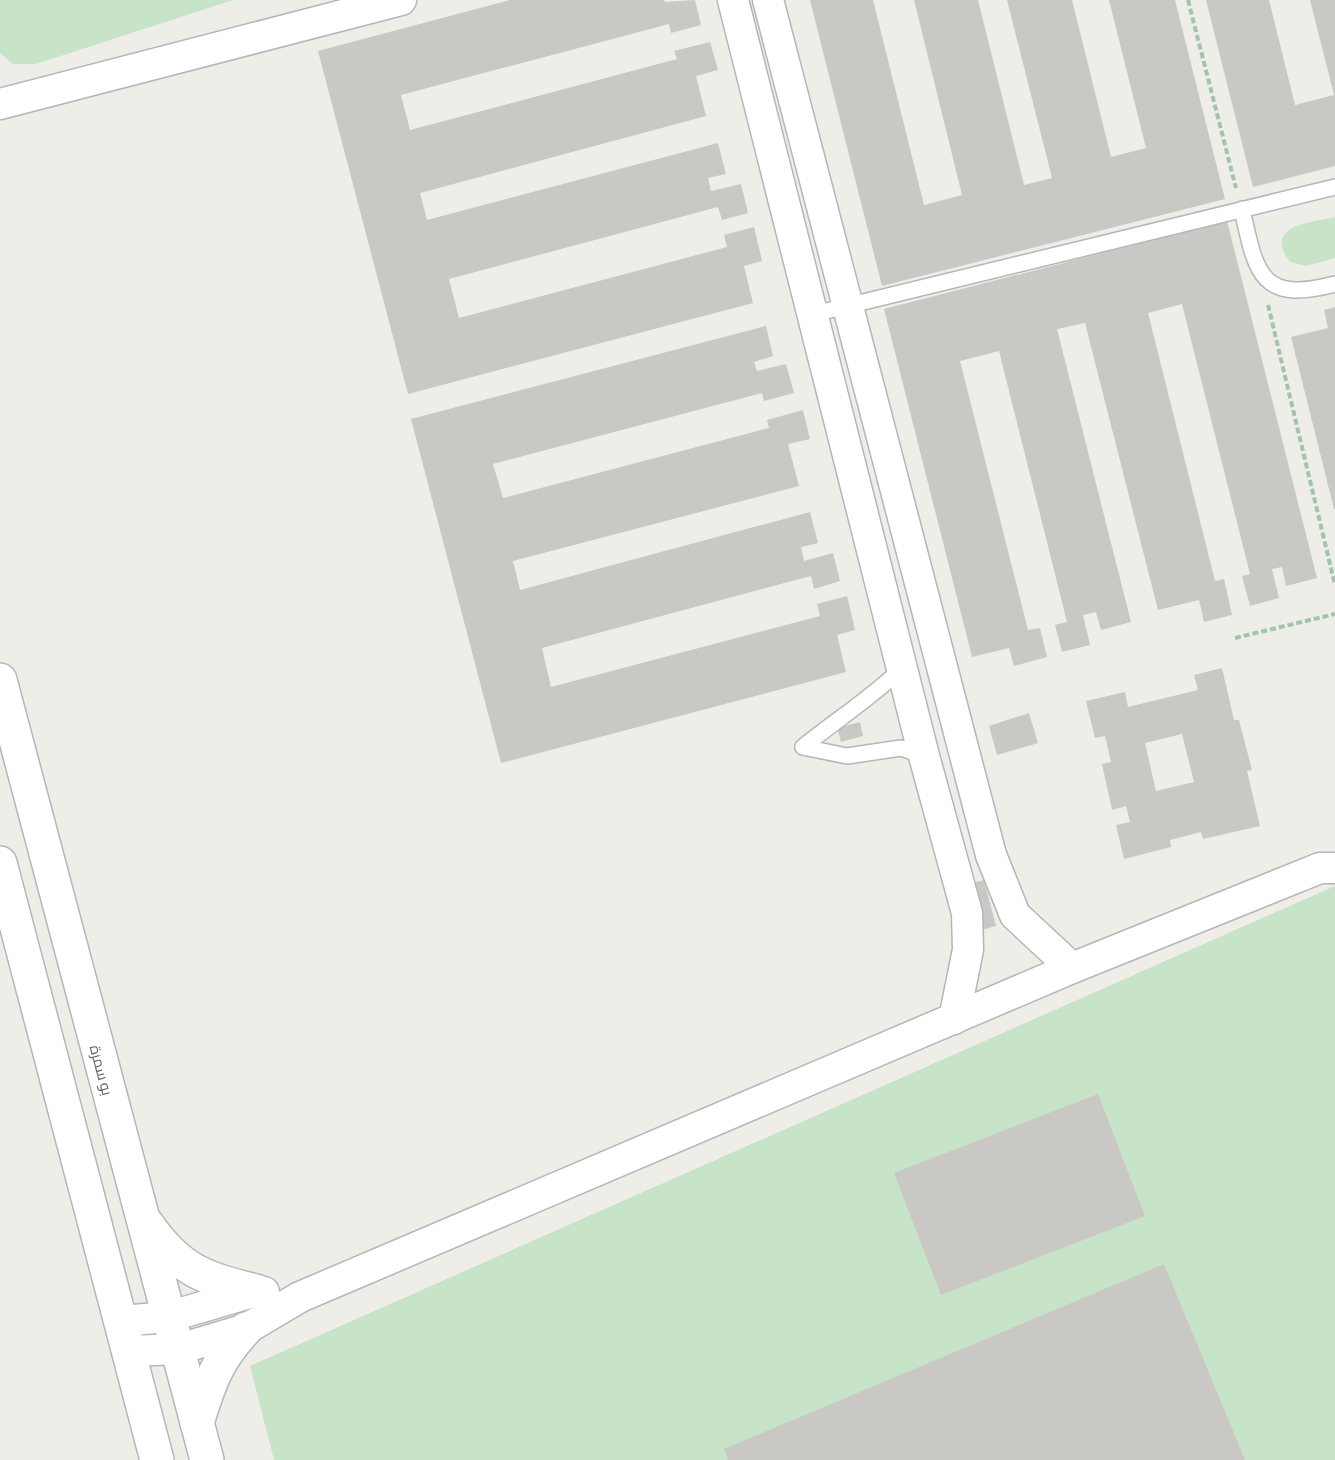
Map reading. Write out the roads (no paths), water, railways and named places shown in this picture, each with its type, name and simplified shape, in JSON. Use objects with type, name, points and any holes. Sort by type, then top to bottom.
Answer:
[{"type":"street","points":[[6,99],[401,0]]},
{"type":"street","points":[[733,0],[924,756],[967,913],[968,950],[954,1019]]},
{"type":"street","points":[[768,0],[991,855],[1015,915],[1072,968]]},
{"type":"street","name":"بو سمرة","points":[[0,680],[207,1460]]},
{"type":"street","points":[[0,863],[157,1460]]},
{"type":"street","points":[[125,1336],[179,1349],[246,1329],[300,1297],[1072,968],[1330,863]]},
{"type":"street","points":[[140,1213],[163,1247],[190,1269],[213,1281],[256,1291],[300,1297]]},
{"type":"street","points":[[125,1336],[168,1317],[256,1291]]},
{"type":"street","points":[[197,1424],[217,1365],[225,1351],[246,1329]]},
{"type":"lane","points":[[814,314],[1335,187]]},
{"type":"lane","points":[[1242,210],[1258,270],[1274,284],[1286,291],[1300,292],[1335,284]]},
{"type":"lane","points":[[903,667],[881,689],[837,718],[803,747],[847,756],[901,748],[924,756]]}]
